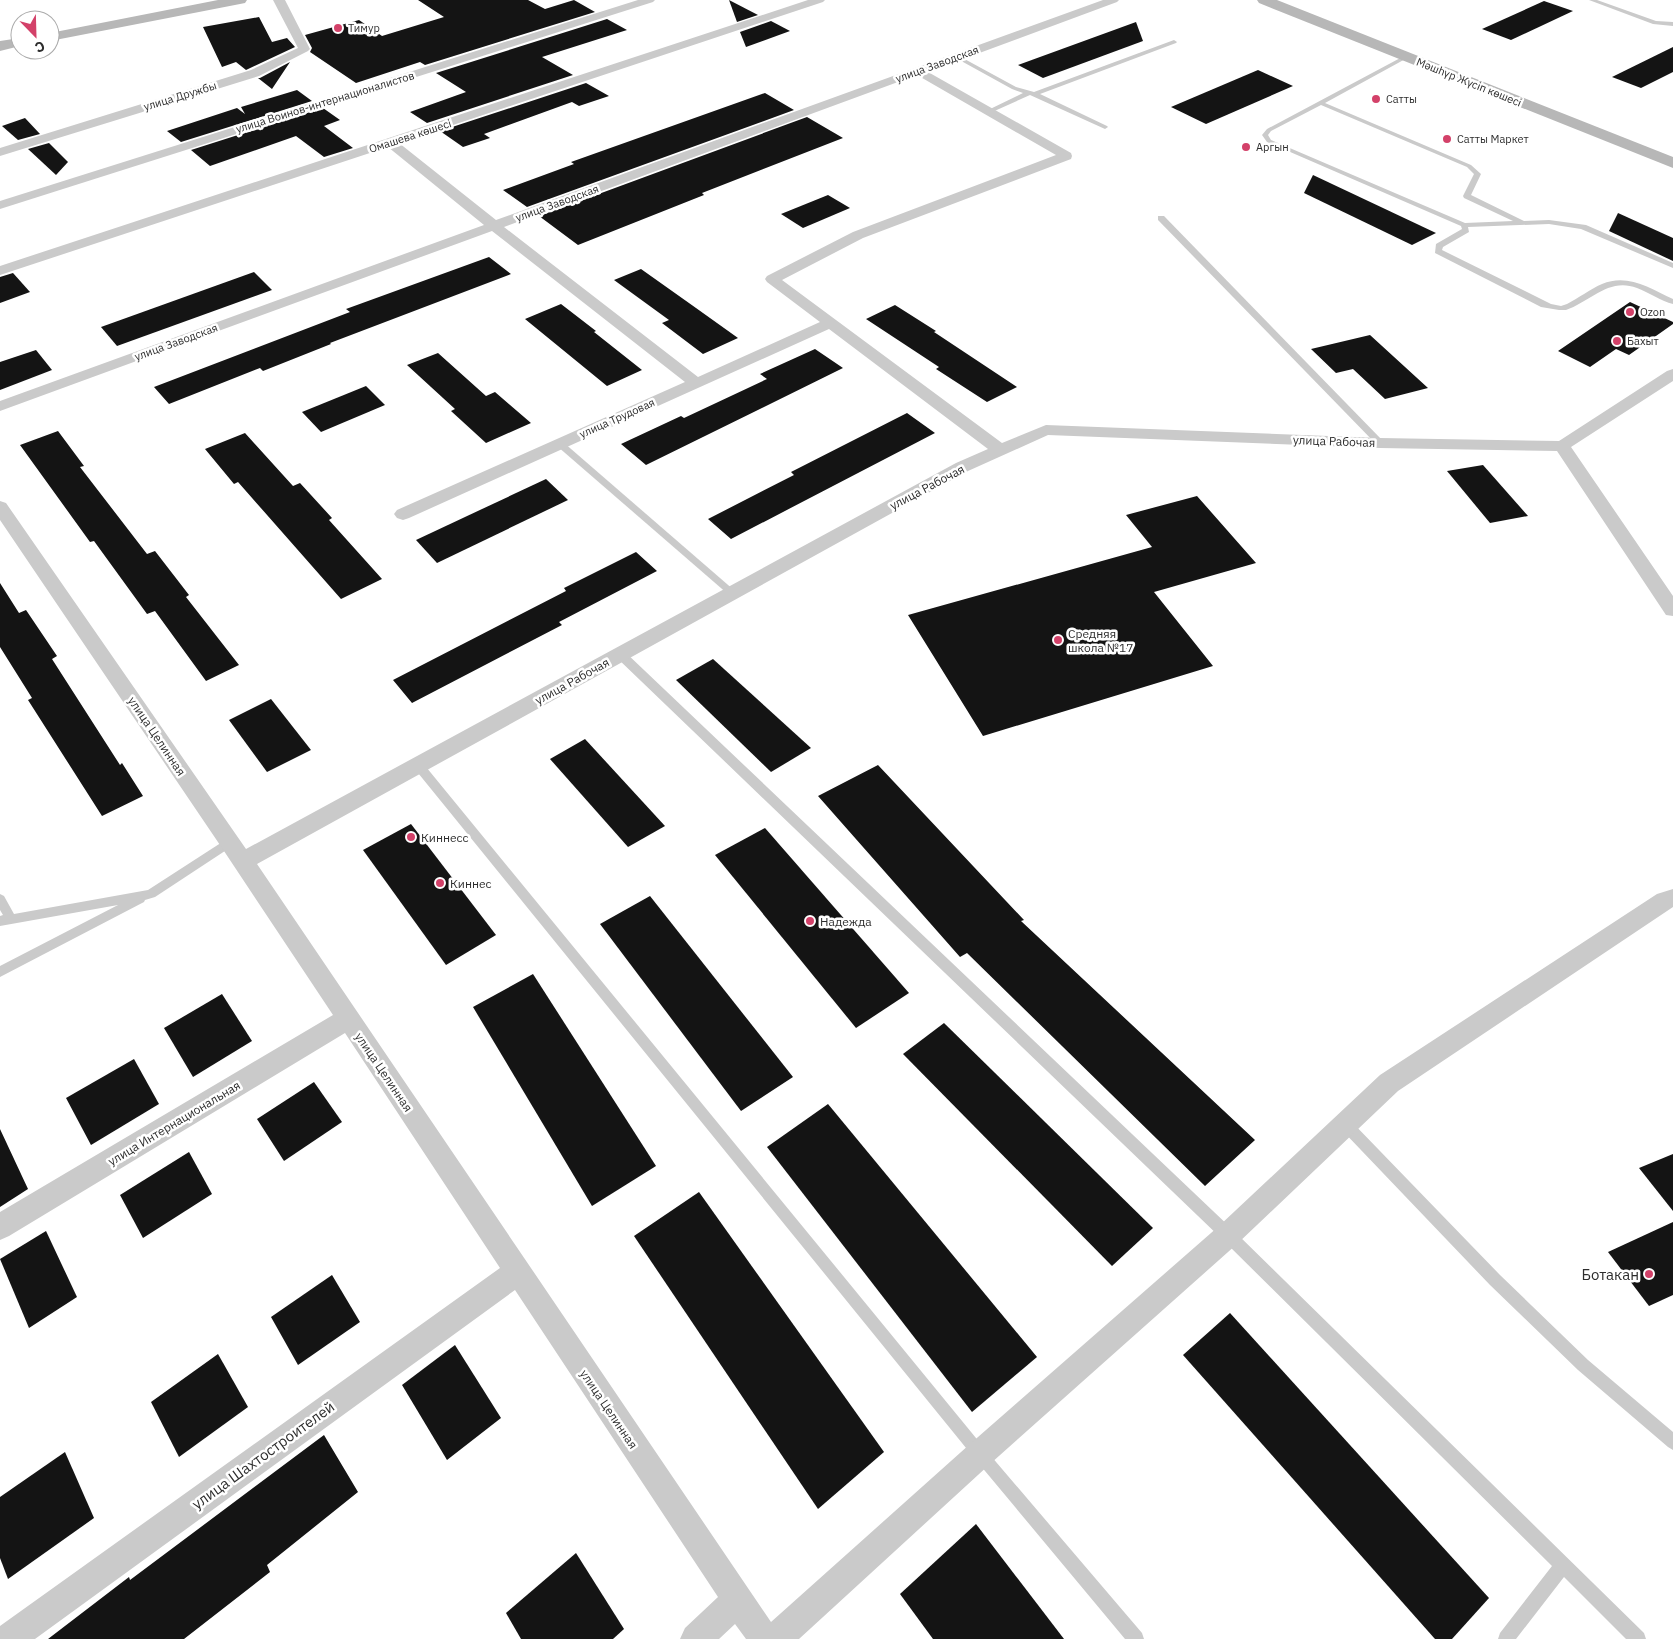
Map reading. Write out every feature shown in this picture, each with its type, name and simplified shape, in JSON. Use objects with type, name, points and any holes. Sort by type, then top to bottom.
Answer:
[{"type":"main road","points":[[60,35],[240,0]]},
{"type":"main road","name":"Мәшһүр Жүсіп көшесі","points":[[1264,0],[1673,163]]},
{"type":"street","name":"улица Дружбы","points":[[0,152],[255,73],[304,49],[279,0]]},
{"type":"street","name":"улица Воинов-интернационалистов","points":[[0,205],[649,0]]},
{"type":"street","name":"Омашева көшесі","points":[[0,271],[819,0]]},
{"type":"street","name":"улица Заводская","points":[[0,406],[1113,0]]},
{"type":"street","points":[[918,71],[1066,156],[858,235],[772,279],[1000,450]]},
{"type":"street","points":[[390,142],[494,226],[696,383]]},
{"type":"street","name":"улица Трудовая","points":[[403,514],[830,323]]},
{"type":"street","points":[[1673,374],[1562,446],[1673,610]]},
{"type":"street","name":"улица Рабочая","points":[[236,852],[418,765],[962,467],[1046,430],[1380,443],[1562,446]]},
{"type":"street","name":"улица Целинная","points":[[0,507],[236,852],[764,1639]]},
{"type":"street","points":[[776,1639],[980,1454],[1228,1235],[1344,1123],[1389,1083],[1665,900],[1673,898]]},
{"type":"street","name":"улица Интернациональная","points":[[0,1227],[348,1019]]},
{"type":"street","name":"улица Шахтостроителей","points":[[9,1639],[517,1272]]},
{"type":"street","points":[[696,1639],[738,1600]]},
{"type":"lane","points":[[1592,0],[1655,23],[1673,24]]},
{"type":"lane","points":[[988,112],[1031,94],[1174,42]]},
{"type":"lane","points":[[957,57],[1031,94],[1105,127]]},
{"type":"lane","points":[[1406,57],[1269,130],[1265,134],[1270,140],[1464,225],[1549,222],[1583,227],[1673,266]]},
{"type":"lane","points":[[1321,102],[1468,166],[1478,174],[1467,196],[1478,203],[1523,223]]},
{"type":"lane","points":[[1161,218],[1380,443]]},
{"type":"lane","points":[[1464,225],[1466,230],[1439,246],[1438,250],[1544,305],[1562,308],[1607,285],[1619,282],[1636,285],[1673,302]]},
{"type":"lane","points":[[560,444],[732,593]]},
{"type":"lane","points":[[620,654],[1228,1235],[1638,1639]]},
{"type":"lane","points":[[418,765],[980,1454],[1136,1639]]},
{"type":"lane","points":[[0,972],[236,852]]},
{"type":"lane","points":[[0,899],[5,920],[151,894]]},
{"type":"lane","points":[[1344,1123],[1495,1280],[1583,1364],[1673,1442]]},
{"type":"lane","points":[[1506,1639],[1563,1565]]},
{"type":"building","points":[[418,0],[528,0],[545,9],[574,0],[595,12],[425,65],[420,62],[356,83],[310,52],[312,48],[305,35],[359,20],[382,36],[444,17]]},
{"type":"building","points":[[729,0],[758,15],[737,22]]},
{"type":"building","points":[[1544,1],[1573,11],[1511,40],[1482,29]]},
{"type":"building","points":[[259,17],[272,42],[287,38],[295,47],[246,70],[236,62],[222,67],[203,27]]},
{"type":"building","points":[[607,19],[627,30],[542,57],[573,75],[427,123],[410,112],[466,92],[436,73]]},
{"type":"building","points":[[771,21],[790,31],[746,47],[740,32]]},
{"type":"building","points":[[1136,22],[1143,41],[1043,78],[1018,65]]},
{"type":"building","points":[[1673,47],[1673,72],[1641,88],[1612,77]]},
{"type":"building","points":[[290,62],[272,89],[258,78],[260,78]]},
{"type":"building","points":[[1258,70],[1293,86],[1206,124],[1171,107]]},
{"type":"building","points":[[586,83],[609,96],[579,106],[572,102],[484,134],[490,138],[463,147],[440,131]]},
{"type":"building","points":[[297,90],[312,101],[181,142],[167,131],[237,108],[245,114],[241,107]]},
{"type":"building","points":[[765,93],[794,110],[527,207],[503,190],[574,164],[571,162]]},
{"type":"building","points":[[323,108],[340,120],[324,126],[353,148],[324,157],[296,136],[210,166],[191,150]]},
{"type":"building","points":[[807,117],[843,138],[702,193],[704,195],[578,245],[539,216]]},
{"type":"building","points":[[25,118],[40,134],[18,140],[2,126]]},
{"type":"building","points":[[49,143],[68,162],[56,175],[28,149]]},
{"type":"building","points":[[1313,175],[1436,233],[1412,245],[1304,193]]},
{"type":"building","points":[[828,195],[850,208],[803,228],[781,214]]},
{"type":"building","points":[[1618,213],[1673,238],[1673,261],[1609,231]]},
{"type":"building","points":[[489,257],[511,274],[330,343],[263,371],[260,368],[169,404],[154,387],[350,312],[346,309]]},
{"type":"building","points":[[641,269],[738,338],[703,354],[662,323],[669,320],[614,280]]},
{"type":"building","points":[[254,272],[272,290],[117,346],[101,327]]},
{"type":"building","points":[[13,273],[30,292],[0,303],[0,277]]},
{"type":"building","points":[[1630,302],[1673,322],[1673,324],[1629,355],[1616,349],[1590,367],[1558,351]]},
{"type":"building","points":[[561,304],[642,370],[607,386],[525,319]]},
{"type":"building","points":[[895,305],[1017,387],[987,402],[936,369],[939,367],[866,319]]},
{"type":"building","points":[[1370,335],[1428,388],[1385,399],[1353,369],[1336,373],[1311,349]]},
{"type":"building","points":[[815,349],[843,368],[646,465],[621,444],[681,416],[684,418],[767,379],[760,374]]},
{"type":"building","points":[[36,350],[52,370],[0,390],[0,362]]},
{"type":"building","points":[[438,353],[486,396],[495,392],[531,423],[486,443],[451,411],[455,409],[407,365]]},
{"type":"building","points":[[366,386],[385,405],[321,432],[302,412]]},
{"type":"building","points":[[907,413],[935,433],[731,539],[708,519],[794,475],[791,472]]},
{"type":"building","points":[[58,431],[84,466],[80,467],[147,554],[155,551],[189,595],[186,597],[239,665],[206,681],[155,611],[147,614],[94,541],[90,542],[20,445]]},
{"type":"building","points":[[245,433],[293,486],[300,483],[332,518],[329,520],[382,579],[341,599],[238,482],[234,484],[205,449]]},
{"type":"building","points":[[1483,465],[1528,516],[1490,523],[1447,471]]},
{"type":"building","points":[[546,479],[568,500],[437,563],[416,540]]},
{"type":"building","name":"Средняя школа №17","points":[[1197,496],[1256,563],[1154,592],[1213,666],[983,736],[908,615],[1152,547],[1126,515]]},
{"type":"building","points":[[636,552],[657,571],[559,622],[562,625],[412,703],[393,680],[566,591],[564,588]]},
{"type":"building","points":[[0,583],[19,613],[26,610],[57,656],[52,659],[120,765],[122,763],[143,796],[102,816],[28,700],[32,698],[0,647]]},
{"type":"building","points":[[713,659],[811,748],[771,772],[676,680]]},
{"type":"building","points":[[271,699],[311,750],[267,772],[229,720]]},
{"type":"building","points":[[585,739],[665,826],[628,847],[550,759]]},
{"type":"building","points":[[878,765],[1024,920],[1021,921],[1255,1140],[1205,1186],[967,953],[960,957],[818,796]]},
{"type":"building","points":[[411,824],[496,935],[446,965],[363,850]]},
{"type":"building","points":[[765,828],[909,993],[856,1028],[715,855]]},
{"type":"building","points":[[650,896],[793,1077],[741,1111],[600,924]]},
{"type":"building","points":[[533,974],[656,1166],[592,1206],[473,1007]]},
{"type":"building","points":[[222,994],[252,1041],[193,1077],[164,1028]]},
{"type":"building","points":[[944,1023],[1153,1228],[1112,1266],[903,1054]]},
{"type":"building","points":[[134,1059],[159,1104],[91,1145],[66,1098]]},
{"type":"building","points":[[314,1082],[342,1122],[284,1161],[257,1119]]},
{"type":"building","points":[[828,1104],[1037,1357],[972,1412],[767,1147]]},
{"type":"building","points":[[0,1129],[28,1189],[0,1207]]},
{"type":"building","points":[[189,1152],[212,1194],[143,1238],[120,1195]]},
{"type":"building","points":[[1673,1154],[1673,1211],[1639,1168]]},
{"type":"building","points":[[699,1192],[884,1452],[818,1509],[634,1236]]},
{"type":"building","name":"Ботакан","points":[[1673,1222],[1673,1295],[1649,1306],[1608,1252]]},
{"type":"building","points":[[46,1231],[77,1297],[29,1328],[0,1259]]},
{"type":"building","points":[[332,1275],[360,1322],[298,1365],[271,1317]]},
{"type":"building","points":[[1230,1313],[1489,1598],[1452,1639],[1435,1639],[1183,1355]]},
{"type":"building","points":[[455,1345],[501,1418],[447,1460],[402,1385]]},
{"type":"building","points":[[218,1354],[248,1407],[179,1457],[151,1402]]},
{"type":"building","points":[[324,1435],[358,1492],[267,1565],[270,1572],[184,1639],[48,1639],[129,1577],[130,1580]]},
{"type":"building","points":[[65,1452],[94,1518],[8,1579],[0,1558],[0,1497]]},
{"type":"building","points":[[976,1524],[1064,1639],[933,1639],[900,1594]]},
{"type":"building","points":[[576,1553],[624,1629],[613,1639],[521,1639],[506,1613]]},
{"type":"place","name":"Тимур","points":[[338,28]]},
{"type":"place","name":"Сатты","points":[[1376,99]]},
{"type":"place","name":"Сатты Маркет","points":[[1447,139]]},
{"type":"place","name":"Аргын","points":[[1246,147]]},
{"type":"place","name":"Ozon","points":[[1630,312]]},
{"type":"place","name":"Бахыт","points":[[1617,341]]},
{"type":"place","name":"Средняя школа №17","points":[[1058,640]]},
{"type":"place","name":"Киннесс","points":[[411,837]]},
{"type":"place","name":"Киннес","points":[[440,883]]},
{"type":"place","name":"Надежда","points":[[810,921]]},
{"type":"place","name":"Ботакан","points":[[1649,1274]]}]
